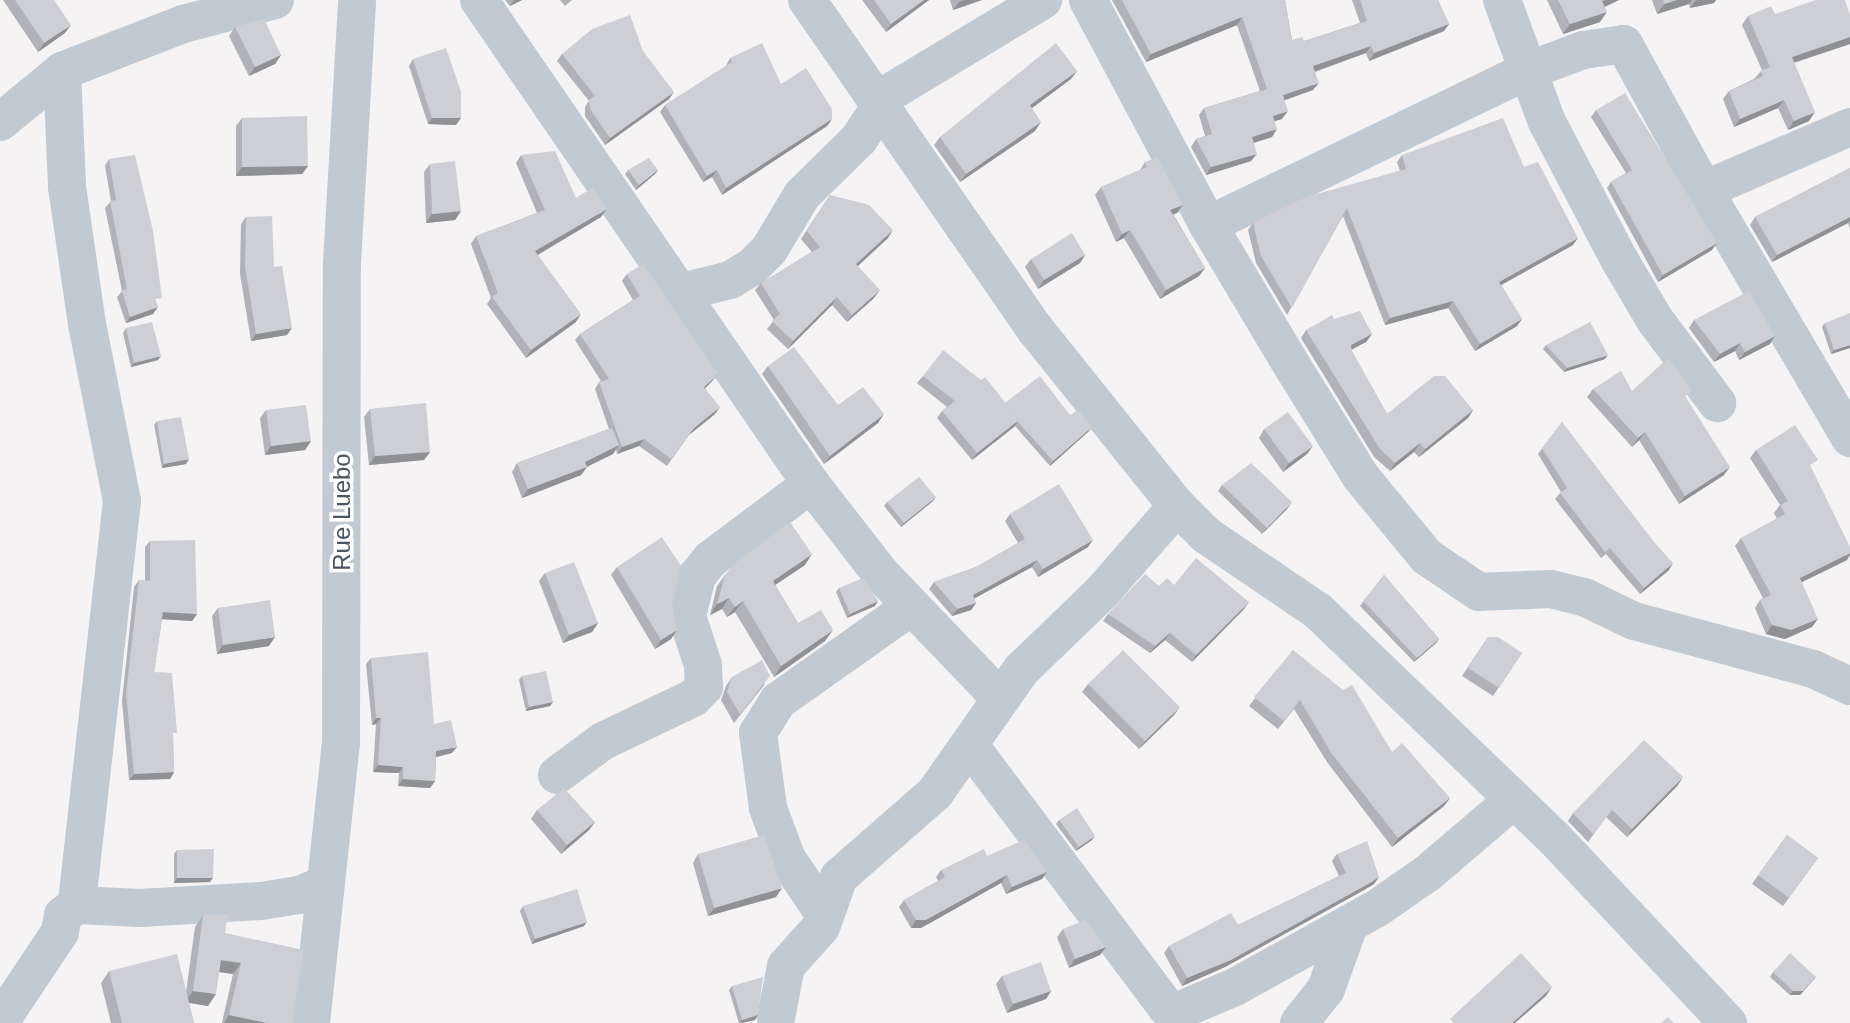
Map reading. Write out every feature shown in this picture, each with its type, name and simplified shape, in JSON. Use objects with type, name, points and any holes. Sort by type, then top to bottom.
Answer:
[{"type":"street","points":[[0,122],[62,71],[183,24],[275,0]]},
{"type":"street","name":"Rue Luebo","points":[[311,1023],[341,743],[342,262],[357,0]]},
{"type":"street","points":[[479,0],[811,484],[911,607],[1000,698]]},
{"type":"street","points":[[807,0],[1035,329],[1177,506],[1206,535],[1318,611],[1512,801],[1555,839],[1728,1023]]},
{"type":"street","points":[[678,293],[730,280],[752,267],[769,250],[802,195],[859,139],[881,106],[905,81],[1043,0]]},
{"type":"street","points":[[1088,0],[1208,225],[1361,477],[1427,557],[1479,592],[1551,589],[1584,597],[1634,621],[1813,669],[1850,686]]},
{"type":"street","points":[[1502,0],[1525,72],[1625,269],[1655,320],[1717,403]]},
{"type":"street","points":[[1208,225],[1525,72],[1583,50],[1624,44],[1704,190],[1850,438]]},
{"type":"street","points":[[62,71],[67,187],[87,324],[122,501],[77,905]]},
{"type":"street","points":[[1704,190],[1850,127]]},
{"type":"street","points":[[557,775],[603,741],[693,698],[704,687],[703,665],[687,616],[697,576],[712,559],[811,484]]},
{"type":"street","points":[[776,1018],[786,966],[821,927],[839,877],[935,793],[971,747],[1000,698],[1177,506]]},
{"type":"street","points":[[825,915],[787,859],[768,808],[758,733],[778,701],[911,607]]},
{"type":"street","points":[[971,747],[1166,1007],[1184,1010],[1235,987],[1349,925],[1429,872],[1512,801]]},
{"type":"street","points":[[0,1022],[60,932],[63,915],[77,905],[140,908],[261,901],[299,895],[324,885]]},
{"type":"street","points":[[1235,987],[1267,985],[1285,991],[1304,1021],[1332,977],[1349,925]]},
{"type":"building","points":[[15,0],[54,0],[71,25],[44,43]]},
{"type":"building","points":[[874,0],[924,0],[891,24]]},
{"type":"building","points":[[1122,0],[1285,0],[1292,40],[1302,37],[1304,41],[1367,21],[1360,0],[1438,0],[1449,24],[1374,53],[1371,46],[1313,66],[1319,83],[1283,95],[1288,111],[1273,116],[1277,129],[1252,137],[1257,154],[1211,167],[1196,139],[1212,134],[1204,108],[1267,89],[1242,17],[1151,54]]},
{"type":"building","points":[[1558,0],[1605,0],[1602,1],[1607,12],[1570,24]]},
{"type":"building","points":[[1816,0],[1845,0],[1850,15],[1850,37],[1792,57],[1815,112],[1794,121],[1784,100],[1740,119],[1729,91],[1763,76],[1760,71],[1770,67],[1748,16],[1771,6],[1775,14]]},
{"type":"building","points":[[630,15],[643,51],[674,92],[610,138],[590,109],[589,100],[595,96],[562,54],[592,29]]},
{"type":"building","points":[[264,19],[281,55],[255,67],[235,27]]},
{"type":"building","points":[[762,43],[781,84],[806,68],[832,109],[832,119],[726,188],[717,170],[707,176],[665,105],[732,62],[730,58]]},
{"type":"building","points":[[1056,43],[1077,71],[1030,105],[1041,122],[966,174],[940,137]]},
{"type":"building","points":[[446,48],[461,92],[461,118],[432,118],[413,59]]},
{"type":"building","points":[[1625,93],[1717,243],[1663,275],[1611,182],[1632,170],[1596,110]]},
{"type":"building","points":[[307,116],[308,166],[242,167],[242,118]]},
{"type":"building","points":[[1503,118],[1524,167],[1538,162],[1578,238],[1499,282],[1522,319],[1480,344],[1453,301],[1390,318],[1347,208],[1292,308],[1261,256],[1253,223],[1306,197],[1406,169],[1402,155]]},
{"type":"building","points":[[555,151],[576,198],[592,188],[607,209],[535,251],[581,314],[531,350],[492,297],[498,293],[476,236],[545,210],[521,155]]},
{"type":"building","points":[[135,155],[153,231],[162,298],[155,299],[158,307],[130,317],[122,291],[127,289],[110,201],[116,200],[109,159]]},
{"type":"building","points":[[1157,157],[1183,205],[1170,210],[1205,268],[1166,290],[1130,230],[1122,234],[1101,187],[1147,167],[1145,162]]},
{"type":"building","points":[[649,158],[658,170],[639,185],[628,170]]},
{"type":"building","points":[[455,161],[461,211],[432,214],[430,164]]},
{"type":"building","points":[[1850,168],[1850,217],[1777,255],[1755,217]]},
{"type":"building","points":[[830,195],[869,205],[893,230],[856,264],[880,290],[852,315],[837,297],[793,341],[772,321],[780,314],[761,283],[820,247],[807,231]]},
{"type":"building","points":[[272,216],[274,267],[282,266],[292,328],[256,334],[245,266],[246,217]]},
{"type":"building","points":[[1072,233],[1085,255],[1044,280],[1031,259]]},
{"type":"building","points":[[643,264],[718,374],[704,387],[720,407],[694,428],[671,459],[644,439],[622,447],[599,382],[609,379],[580,334],[640,296],[627,274]]},
{"type":"building","points":[[1749,291],[1775,336],[1745,352],[1740,343],[1720,354],[1694,320]]},
{"type":"building","points":[[1360,311],[1372,334],[1351,345],[1352,351],[1387,414],[1434,376],[1445,376],[1473,410],[1425,449],[1420,443],[1395,463],[1380,449],[1306,330],[1332,315],[1334,319]]},
{"type":"building","points":[[1850,313],[1850,345],[1834,350],[1825,323]]},
{"type":"building","points":[[152,322],[161,356],[134,363],[126,328]]},
{"type":"building","points":[[1590,322],[1608,355],[1567,368],[1546,345]]},
{"type":"building","points":[[794,347],[838,405],[863,387],[884,414],[830,456],[768,366]]},
{"type":"building","points":[[943,350],[981,380],[985,377],[1019,420],[977,453],[942,411],[955,401],[923,376]]},
{"type":"building","points":[[1668,358],[1692,390],[1685,396],[1730,467],[1685,496],[1645,432],[1638,438],[1593,389],[1621,371],[1632,391]]},
{"type":"building","points":[[1040,376],[1070,415],[1078,410],[1092,427],[1053,461],[1017,421],[1019,420],[1005,403]]},
{"type":"building","points":[[426,403],[430,452],[375,456],[370,409]]},
{"type":"building","points":[[306,405],[311,441],[271,446],[266,410]]},
{"type":"building","points":[[1288,412],[1313,446],[1289,463],[1264,429]]},
{"type":"building","points":[[181,417],[189,459],[164,464],[157,421]]},
{"type":"building","points":[[1562,422],[1673,563],[1644,588],[1610,548],[1605,552],[1560,493],[1567,488],[1542,448]]},
{"type":"building","points":[[1795,425],[1818,460],[1810,465],[1850,547],[1850,553],[1800,578],[1818,619],[1791,630],[1772,625],[1760,600],[1771,595],[1741,538],[1785,514],[1780,505],[1788,501],[1756,450]]},
{"type":"building","points":[[612,428],[619,445],[585,462],[587,467],[528,489],[517,463]]},
{"type":"building","points":[[1251,463],[1292,502],[1267,528],[1222,485]]},
{"type":"building","points":[[919,477],[936,497],[904,523],[887,502]]},
{"type":"building","points":[[1059,484],[1093,540],[1043,569],[1037,560],[973,595],[976,603],[957,609],[934,582],[976,567],[1025,539],[1010,514]]},
{"type":"building","points":[[790,522],[812,554],[773,581],[798,623],[821,610],[833,630],[781,666],[743,601],[735,607],[729,598],[717,604],[725,575],[734,564]]},
{"type":"building","points":[[662,537],[681,566],[672,603],[677,630],[661,640],[617,567]]},
{"type":"building","points":[[195,540],[197,614],[163,612],[154,672],[172,673],[177,733],[173,733],[174,772],[134,774],[126,694],[139,580],[150,581],[150,541]]},
{"type":"building","points":[[1196,558],[1249,602],[1196,655],[1170,633],[1155,646],[1108,614],[1145,574],[1159,586],[1167,578],[1174,585]]},
{"type":"building","points":[[574,562],[598,623],[569,635],[545,573]]},
{"type":"building","points":[[1384,575],[1439,639],[1417,658],[1363,601]]},
{"type":"building","points":[[863,578],[878,601],[850,614],[839,588]]},
{"type":"building","points":[[270,600],[275,637],[223,645],[218,608]]},
{"type":"building","points":[[1488,637],[1498,637],[1522,653],[1499,688],[1468,668]]},
{"type":"building","points":[[1123,650],[1180,707],[1145,741],[1088,684]]},
{"type":"building","points":[[1293,650],[1343,690],[1352,685],[1392,752],[1402,743],[1450,798],[1398,838],[1332,754],[1300,700],[1284,721],[1254,697]]},
{"type":"building","points":[[428,652],[434,724],[451,720],[457,747],[436,751],[435,781],[403,779],[403,767],[378,765],[381,718],[376,718],[371,658]]},
{"type":"building","points":[[762,660],[770,676],[740,714],[727,692],[732,677]]},
{"type":"building","points":[[546,671],[553,702],[529,707],[522,676]]},
{"type":"building","points":[[1644,740],[1683,777],[1632,829],[1612,810],[1593,834],[1573,813]]},
{"type":"building","points":[[564,788],[595,822],[567,845],[537,810]]},
{"type":"building","points":[[1077,808],[1095,836],[1079,847],[1059,820]]},
{"type":"building","points":[[764,835],[782,888],[714,908],[698,854]]},
{"type":"building","points":[[1787,835],[1818,858],[1789,898],[1758,875]]},
{"type":"building","points":[[1024,840],[1047,872],[1012,887],[1007,875],[926,920],[916,920],[904,900],[945,877],[941,870],[984,849],[987,856]]},
{"type":"building","points":[[1367,841],[1379,877],[1231,960],[1187,978],[1169,946],[1231,913],[1238,925],[1346,873],[1337,854]]},
{"type":"building","points":[[214,849],[213,878],[177,878],[177,850]]},
{"type":"building","points":[[577,889],[587,922],[535,939],[523,906]]},
{"type":"building","points":[[228,914],[225,933],[304,950],[292,1023],[267,1023],[229,1015],[241,963],[221,960],[216,994],[193,991],[203,915]]},
{"type":"building","points":[[1085,920],[1106,947],[1075,959],[1063,929]]},
{"type":"building","points":[[1521,953],[1552,987],[1512,1023],[1454,1023],[1450,1019]]},
{"type":"building","points":[[1790,953],[1816,977],[1803,991],[1793,991],[1773,972]]},
{"type":"building","points":[[177,954],[194,1023],[122,1023],[109,971]]},
{"type":"building","points":[[1041,962],[1051,991],[1013,1004],[1002,976]]},
{"type":"building","points":[[763,977],[758,1015],[742,1020],[732,986]]},
{"type":"building","points":[[1668,1017],[1674,1023],[1661,1023]]}]
